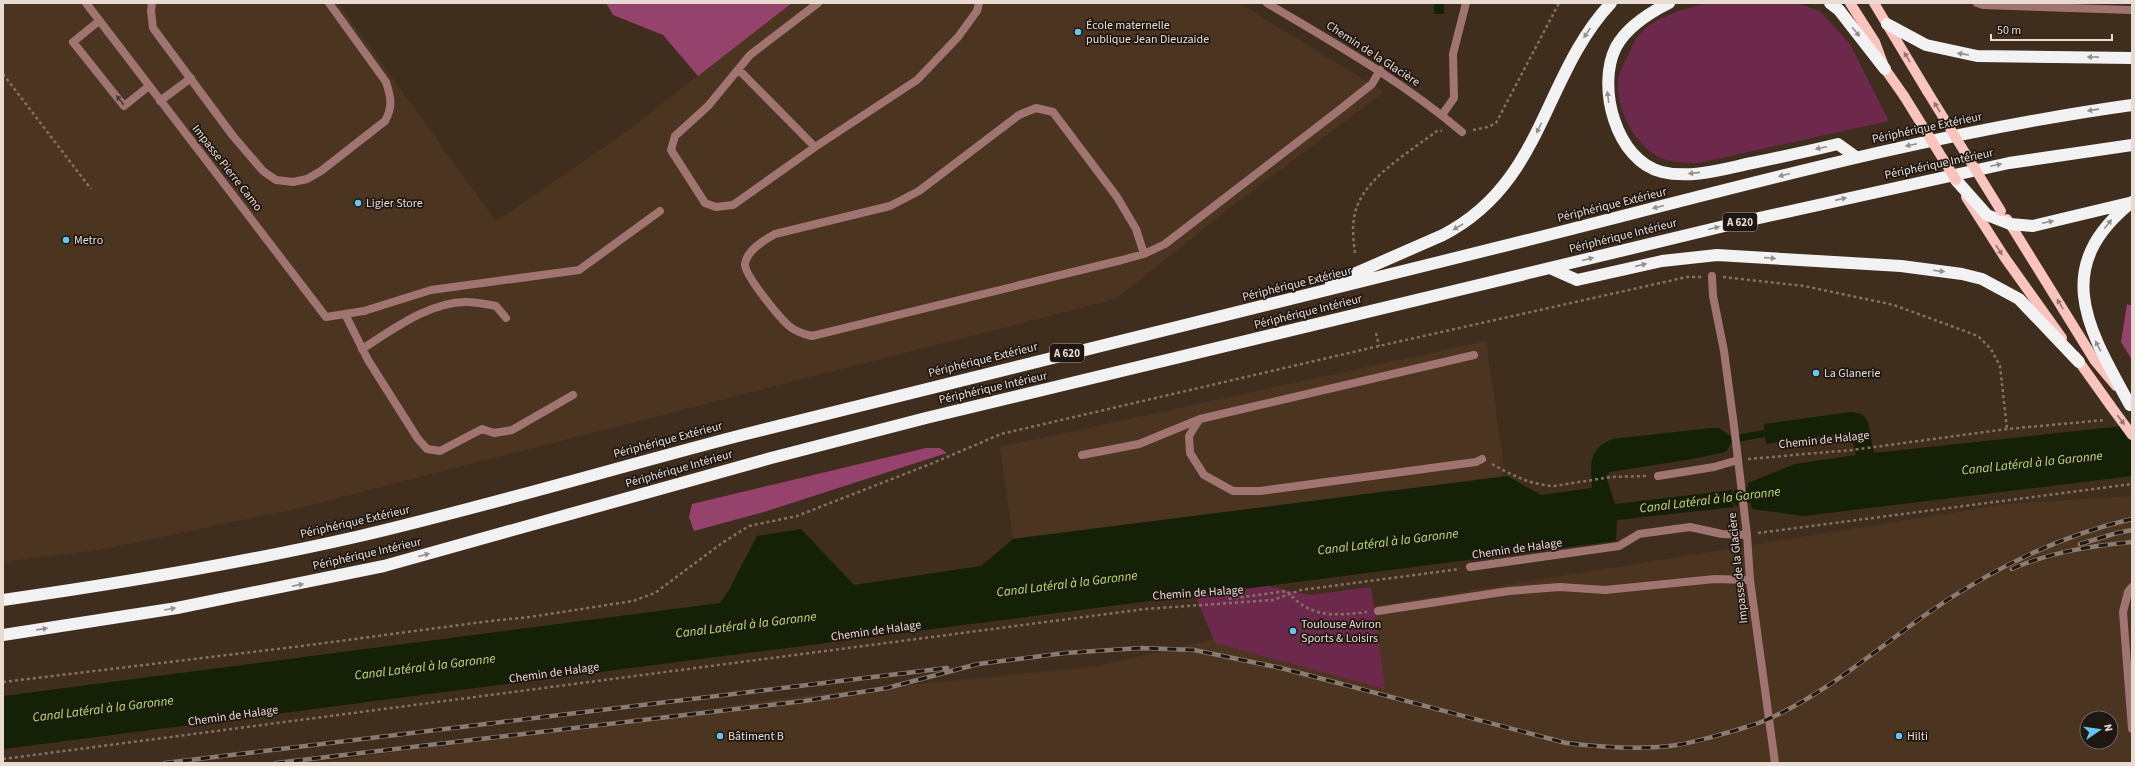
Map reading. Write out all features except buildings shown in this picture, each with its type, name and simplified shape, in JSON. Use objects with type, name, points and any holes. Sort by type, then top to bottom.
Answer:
[{"type":"highway","points":[[1299,298],[1443,235],[1460,226],[1492,201],[1507,183],[1525,155],[1584,36],[1611,3]]},
{"type":"highway","points":[[1669,3],[1656,9],[1628,31],[1616,47],[1609,66],[1607,88],[1610,110],[1619,133],[1629,149],[1644,163],[1661,172],[1682,174],[1710,172],[1838,144],[1856,157]]},
{"type":"highway","points":[[1830,3],[1839,10],[1885,69]]},
{"type":"highway","points":[[1887,24],[1926,45],[1977,56],[2132,58]]},
{"type":"highway","name":"Périphérique Extérieur","points":[[3,600],[103,586],[225,564],[357,537],[472,508],[707,444],[1041,360],[1299,298],[1856,157],[2004,125],[2132,105]]},
{"type":"highway","name":"Périphérique Intérieur","points":[[3,635],[177,608],[384,566],[771,458],[926,418],[1741,222],[1930,179],[2008,163],[2132,145]]},
{"type":"highway","points":[[1956,180],[1982,216],[2010,224],[2033,226],[2132,202]]},
{"type":"highway","points":[[2131,406],[2093,336],[2083,299],[2084,276],[2090,254],[2100,234],[2114,217],[2132,202]]},
{"type":"highway","points":[[1550,268],[1577,280],[1662,261],[1717,255],[1900,266],[1962,274],[1982,279],[2019,299],[2079,362]]},
{"type":"main road","points":[[1850,3],[1875,42],[1885,69],[1904,96],[1956,180]]},
{"type":"main road","points":[[1874,3],[2095,361],[2131,406]]},
{"type":"main road","points":[[1982,216],[2079,362],[2132,435]]},
{"type":"street","name":"Impasse Pierre Camo","points":[[86,3],[326,317],[364,311],[430,290],[579,270],[660,211]]},
{"type":"street","points":[[152,3],[151,11],[153,28],[233,136],[263,171],[276,180],[293,182],[307,179],[321,171],[385,121],[390,112],[391,97],[386,82],[329,3]]},
{"type":"street","points":[[818,3],[750,55],[708,106],[675,136],[671,150],[705,203],[716,207],[733,205],[815,147],[917,80],[958,37],[977,11],[979,3]]},
{"type":"street","name":"Chemin de la Glacière","points":[[1267,3],[1380,70],[1442,115],[1462,132]]},
{"type":"street","points":[[1442,115],[1454,98],[1453,54],[1466,3]]},
{"type":"street","points":[[1977,3],[1983,5],[2132,10]]},
{"type":"street","points":[[100,21],[73,42],[124,106],[149,86]]},
{"type":"street","points":[[739,70],[815,147]]},
{"type":"street","points":[[1144,254],[1136,229],[1117,197],[1053,112],[1036,108],[1019,115],[919,191],[890,206],[775,234],[763,241],[748,255],[745,265],[750,278],[789,326],[801,334],[812,336],[1144,254],[1165,244],[1338,111],[1372,84],[1380,70]]},
{"type":"street","points":[[160,101],[191,78]]},
{"type":"street","name":"Impasse de la Glacière","points":[[1712,276],[1713,296],[1724,352],[1734,426],[1747,535],[1750,580],[1775,763]]},
{"type":"street","points":[[362,349],[412,318],[442,307],[465,302],[496,306],[506,318]]},
{"type":"street","points":[[345,314],[362,349],[398,409],[418,439],[427,449],[440,450],[482,429],[494,433],[512,430],[573,395]]},
{"type":"street","points":[[1082,455],[1139,444],[1200,419],[1474,355]]},
{"type":"street","points":[[1200,419],[1189,436],[1190,453],[1204,476],[1233,491],[1260,491],[1476,462],[1482,459]]},
{"type":"street","points":[[1658,476],[1714,467],[1738,460]]},
{"type":"street","name":"Chemin de Halage","points":[[1470,567],[1619,546],[1639,534],[1690,527],[1722,534],[1747,535]]},
{"type":"street","points":[[1378,611],[1516,591],[1560,588],[1605,590],[1715,579],[1750,580]]},
{"type":"street","points":[[2132,587],[2128,592],[2123,612],[2132,729]]},
{"type":"path","points":[[1355,253],[1354,218],[1358,203],[1369,188],[1387,168],[1437,131],[1462,132],[1488,127],[1496,123],[1558,3]]},
{"type":"path","points":[[3,74],[91,189]]},
{"type":"path","points":[[3,682],[530,617],[633,601],[655,593],[722,543],[749,526],[797,516],[933,463],[1001,434],[1379,346],[1687,277],[1712,276],[1804,286],[1894,305],[1978,336],[1991,349],[2000,366],[2007,429]]},
{"type":"path","points":[[1376,333],[1379,346]]},
{"type":"path","name":"Chemin de Halage","points":[[1738,460],[1852,450],[2007,429],[2112,419]]},
{"type":"path","points":[[1482,459],[1503,470],[1542,485],[1554,486],[1586,480],[1634,475],[1658,476]]},
{"type":"path","points":[[1747,535],[1907,512],[2132,484]]},
{"type":"path","name":"Chemin de Halage","points":[[3,759],[1145,609],[1273,600],[1301,590],[1470,567]]},
{"type":"path","points":[[1226,594],[1228,600],[1287,591],[1308,610],[1338,616],[1378,611]]},
{"type":"shaded area","points":[[3,3],[338,3],[496,221],[625,133],[789,3],[1239,3],[1384,92],[1226,211],[1116,299],[295,509],[99,550],[3,562]]},
{"type":"shaded area","points":[[606,3],[792,3],[698,76],[663,35],[613,15]]},
{"type":"shaded area","points":[[1709,3],[1796,3],[1820,11],[1850,44],[1889,121],[1699,163],[1682,163],[1671,161],[1655,155],[1647,149],[1633,133],[1623,113],[1618,92],[1618,82],[1621,70],[1636,39],[1644,30],[1670,14]]},
{"type":"shaded area","points":[[2127,304],[2132,306],[2132,360],[2121,342]]},
{"type":"shaded area","points":[[1486,341],[1503,460],[1503,477],[1013,539],[1000,447]]},
{"type":"shaded area","points":[[926,448],[940,448],[947,453],[764,512],[694,531],[689,517],[692,504]]},
{"type":"shaded area","points":[[2132,496],[2132,763],[316,763],[800,696],[1098,666],[1313,616],[2006,504]]},
{"type":"shaded area","name":"Toulouse Aviron Sports & Loisirs","points":[[1268,586],[1310,595],[1371,587],[1385,689],[1215,643],[1195,595]]},
{"type":"water","points":[[1434,3],[1444,3],[1444,14],[1434,14]]},
{"type":"water","name":"Canal Latéral à la Garonne","points":[[1851,412],[1862,414],[1868,422],[1874,453],[2132,425],[2132,476],[1804,516],[1752,509],[1750,502],[1736,506],[1730,498],[1735,490],[1748,487],[1748,483],[1795,464],[1856,455],[1851,435],[1845,433],[1766,444],[1765,437],[1731,443],[1726,452],[1610,472],[1606,476],[1615,504],[1733,490],[1728,499],[1735,507],[1617,520],[1616,541],[3,749],[3,696],[720,603],[729,590],[757,536],[801,529],[854,585],[981,566],[1013,539],[1507,476],[1541,495],[1592,488],[1591,466],[1594,454],[1604,443],[1612,439],[1712,428],[1719,428],[1730,436],[1764,430],[1764,424]]},
{"type":"railway","points":[[276,763],[804,701],[887,688],[978,664],[1065,653],[1141,648],[1194,650],[1281,668],[1566,743],[1630,748],[1677,745],[1730,732],[1766,720],[1809,698],[1850,671],[1928,613],[2000,569],[2051,545],[2105,526],[2132,519]]},
{"type":"railway","points":[[2080,544],[2132,530]]},
{"type":"railway","points":[[2012,569],[2056,554],[2132,542]]},
{"type":"railway","points":[[165,763],[947,668]]},
{"type":"place","name":"École maternelle publique Jean Dieuzaide","points":[[1078,32]]},
{"type":"place","name":"Ligier Store","points":[[358,203]]},
{"type":"place","name":"Metro","points":[[66,240]]},
{"type":"place","name":"La Glanerie","points":[[1816,373]]},
{"type":"place","name":"Toulouse Aviron Sports & Loisirs","points":[[1293,631]]},
{"type":"place","name":"Bâtiment B","points":[[720,736]]},
{"type":"place","name":"Hilti","points":[[1899,736]]}]
